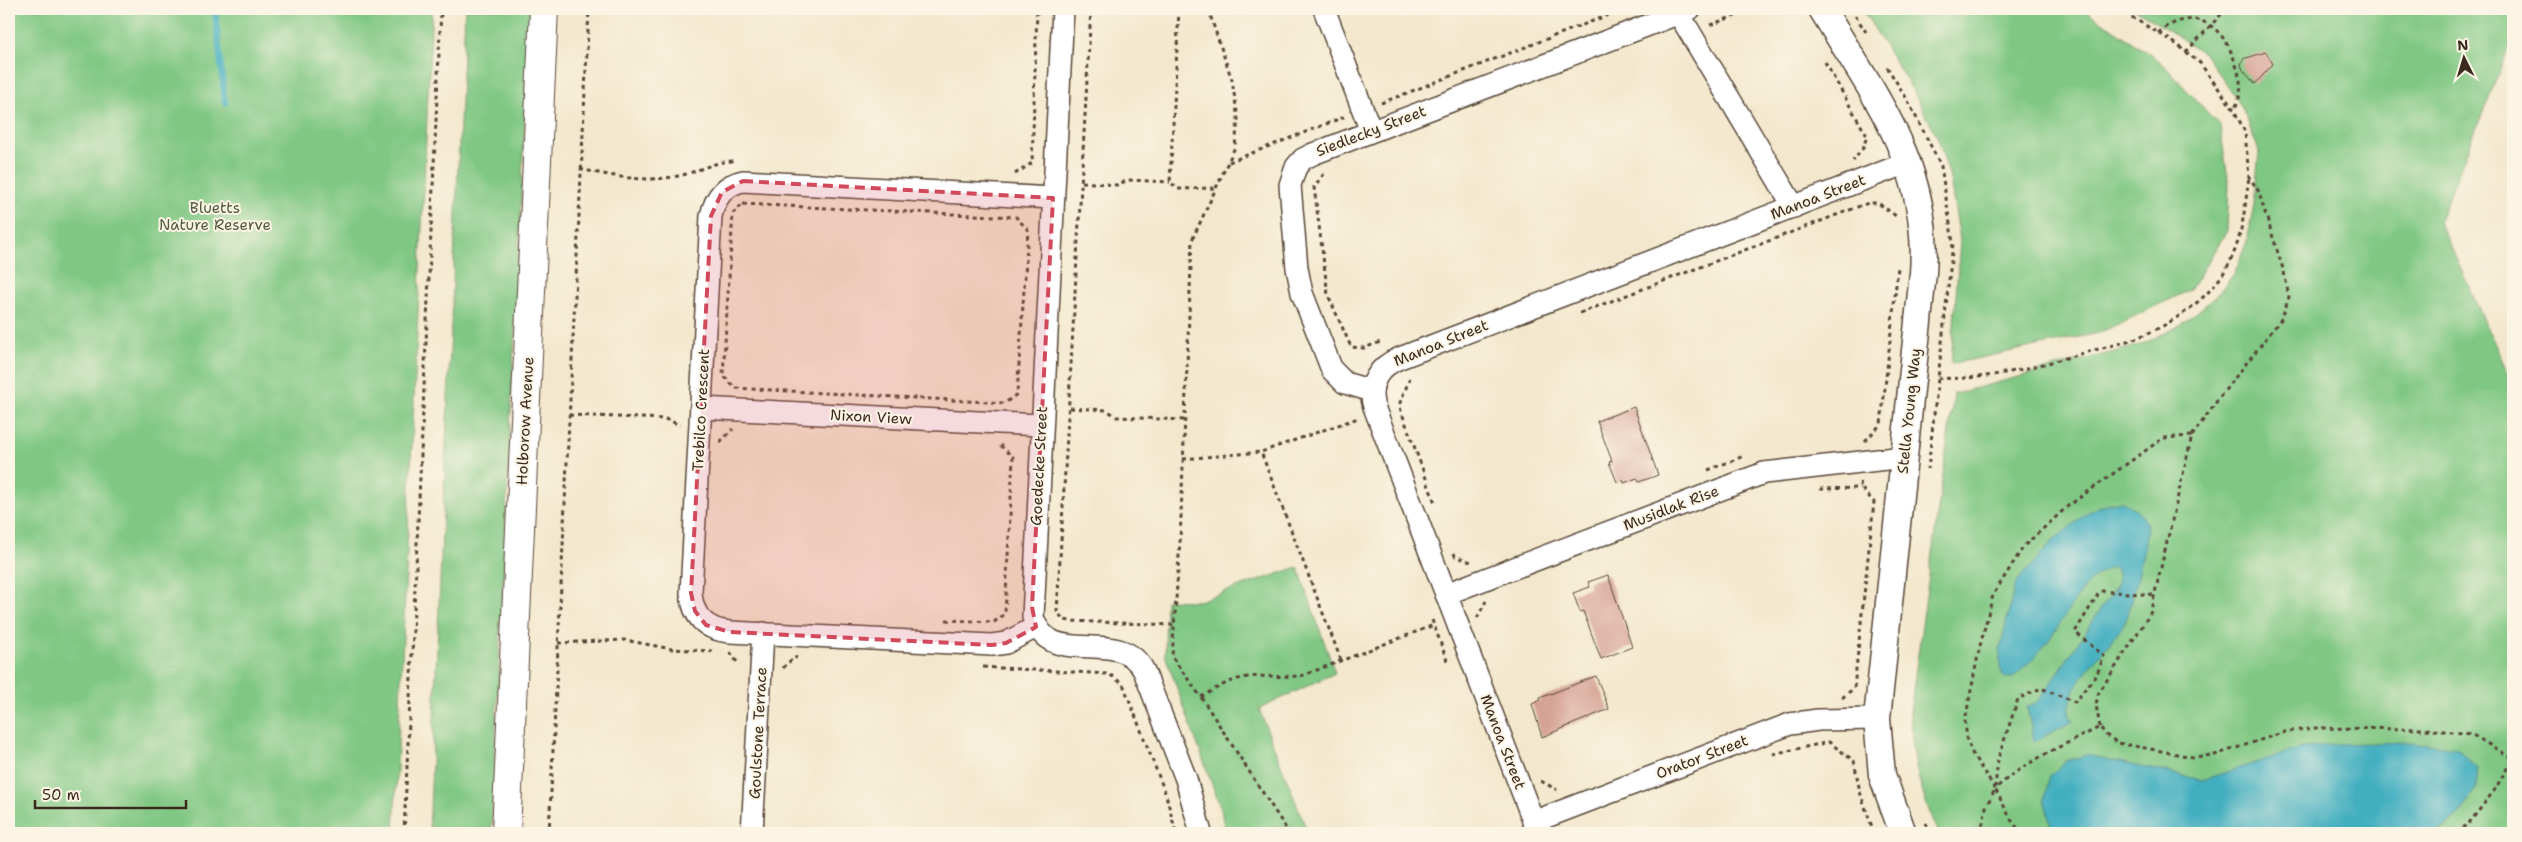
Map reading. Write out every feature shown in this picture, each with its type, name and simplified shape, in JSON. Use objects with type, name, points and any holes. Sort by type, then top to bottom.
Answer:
[{"type":"main road","name":"Holborow Avenue","points":[[506,833],[544,9]]},
{"type":"street","name":"Goedecke Street","points":[[1036,627],[1032,607],[1063,9]]},
{"type":"street","points":[[1330,10],[1371,131]]},
{"type":"street","points":[[1681,10],[1690,33],[1794,207]]},
{"type":"street","name":"Siedlecky Street","points":[[1372,391],[1345,383],[1329,365],[1299,281],[1289,191],[1293,173],[1303,159],[1681,10]]},
{"type":"street","name":"Stella Young Way","points":[[1812,14],[1890,122],[1909,162],[1920,198],[1924,236],[1923,273],[1877,719],[1882,775],[1903,833]]},
{"type":"street","name":"Manoa Street","points":[[1535,827],[1376,412],[1372,391],[1375,379],[1381,369],[1395,360],[1909,162]]},
{"type":"street","name":"Trebilco Crescent","points":[[1036,627],[1006,643],[992,645],[716,630],[702,621],[693,606],[691,593],[711,216],[715,203],[727,188],[738,183],[749,182],[1053,198]]},
{"type":"street","name":"Nixon View","points":[[701,408],[1041,425]]},
{"type":"street","name":"Musidlak Rise","points":[[1446,594],[1764,473],[1904,458]]},
{"type":"street","points":[[1036,627],[1044,637],[1055,643],[1117,648],[1128,652],[1137,660],[1144,671],[1186,780],[1200,833]]},
{"type":"street","name":"Goulstone Terrace","points":[[752,833],[763,633]]},
{"type":"street","name":"Orator Street","points":[[1535,827],[1790,724],[1818,720],[1877,719]]},
{"type":"path","points":[[404,833],[441,9]]},
{"type":"path","points":[[549,833],[589,9]]},
{"type":"path","points":[[1006,174],[1016,174],[1032,163],[1037,9]]},
{"type":"path","points":[[1091,9],[1070,408],[1057,605],[1059,617],[1070,621],[1174,625]]},
{"type":"path","points":[[1170,182],[1179,9]]},
{"type":"path","points":[[1208,9],[1232,80],[1238,119],[1235,147],[1192,240],[1186,420],[1172,657],[1200,696],[1289,833]]},
{"type":"path","points":[[1228,162],[1624,9]]},
{"type":"path","points":[[1690,33],[1754,9]]},
{"type":"path","points":[[1790,9],[1812,14]]},
{"type":"path","points":[[1913,375],[1956,379],[2001,374],[2142,336],[2170,322],[2198,300],[2220,279],[2232,260],[2238,241],[2250,176],[2245,132],[2234,110],[2200,63],[2158,33],[2118,9]]},
{"type":"path","points":[[2186,52],[2226,9]]},
{"type":"path","points":[[2158,33],[2167,25],[2185,18],[2203,21],[2223,36],[2241,82],[2240,96],[2234,110]]},
{"type":"path","points":[[1820,53],[1867,136],[1863,148],[1853,162]]},
{"type":"path","points":[[580,169],[616,177],[648,179],[686,174],[715,164],[738,161]]},
{"type":"path","points":[[1332,170],[1323,174],[1314,186],[1328,295],[1351,347],[1364,348]]},
{"type":"path","points":[[2250,176],[2258,190],[2284,272],[2288,297],[2282,318],[2218,398],[2192,436],[2150,614],[2098,694],[2096,705],[2100,727],[2106,735],[2118,743],[2193,757],[2215,754],[2285,732],[2322,728],[2425,729],[2471,734],[2513,758],[2494,790],[2468,824],[2456,833]]},
{"type":"path","points":[[1082,182],[1117,186],[1128,180],[1170,182],[1178,189],[1216,188]]},
{"type":"path","points":[[1574,315],[1868,203]]},
{"type":"path","points":[[743,204],[1016,217],[1028,230],[1017,394],[1005,403],[735,388],[723,375],[733,213],[743,204]]},
{"type":"path","points":[[1418,375],[1409,378],[1399,405],[1438,511]]},
{"type":"path","points":[[1927,475],[1938,378]]},
{"type":"path","points":[[1070,408],[1107,410],[1117,417],[1186,420]]},
{"type":"path","points":[[569,415],[665,419],[692,430],[742,432]]},
{"type":"path","points":[[1183,459],[1261,452],[1358,418]]},
{"type":"path","points":[[718,452],[719,442],[732,431]]},
{"type":"path","points":[[2021,833],[1973,756],[1967,740],[1965,721],[1979,650],[1993,595],[2024,546],[2068,506],[2163,438],[2192,436]]},
{"type":"path","points":[[939,620],[994,622],[1005,614],[1013,457],[1002,445],[992,445]]},
{"type":"path","points":[[1261,452],[1341,660]]},
{"type":"path","points":[[1705,471],[1750,455]]},
{"type":"path","points":[[1818,490],[1861,488]]},
{"type":"path","points":[[1451,547],[1455,556],[1470,562],[1479,559]]},
{"type":"path","points":[[1995,789],[1998,759],[2018,699],[2041,688],[2075,702],[2097,674],[2104,656],[2075,632],[2100,591],[2155,595]]},
{"type":"path","points":[[1477,619],[1485,601],[1495,598]]},
{"type":"path","points":[[1200,696],[1248,677],[1284,678],[1304,675],[1434,625]]},
{"type":"path","points":[[558,643],[624,640],[672,649],[720,651]]},
{"type":"path","points":[[729,651],[739,664],[739,674]]},
{"type":"path","points":[[794,658],[804,658]]},
{"type":"path","points":[[976,667],[1110,674],[1123,684],[1166,795],[1176,833]]},
{"type":"path","points":[[1982,833],[1986,807],[1995,789],[2010,775],[2031,762],[2100,727]]},
{"type":"path","points":[[1809,746],[1829,742],[1854,761],[1866,814],[1874,833]]},
{"type":"path","points":[[1538,774],[1542,783],[1557,790],[1566,786]]},
{"type":"path","points":[[1924,818],[1930,833]]},
{"type":"highlighted area","points":[[743,181],[1053,198],[1032,607],[1036,627],[1006,643],[992,645],[730,632],[706,625],[695,611],[691,593],[711,216],[722,192]]},
{"type":"green space","name":"Bluetts Nature Reserve","points":[[9,9],[432,9],[394,833],[9,833]]},
{"type":"green space","points":[[465,9],[530,9],[491,833],[429,833]]},
{"type":"green space","points":[[1862,9],[2083,9],[2160,61],[2220,126],[2229,185],[2227,231],[2190,290],[2099,333],[1951,364],[1960,240],[1949,174],[1937,136],[1913,91]]},
{"type":"green space","points":[[2135,9],[2513,9],[2513,38],[2439,221],[2513,384],[2513,833],[1939,833],[1932,818],[1926,803],[1915,760],[1910,712],[1954,394],[2140,345],[2175,328],[2215,297],[2234,274],[2247,241],[2254,204],[2259,151],[2242,107],[2205,54]]},
{"type":"green space","points":[[1298,567],[1335,673],[1259,709],[1308,833],[1225,833],[1221,809],[1165,655],[1166,600],[1199,601]]},
{"type":"water","points":[[2123,501],[2144,518],[2147,526],[2139,573],[2126,620],[2077,687],[2069,714],[2073,721],[2034,742],[2027,707],[2037,702],[2049,686],[2117,585],[2118,573],[2115,567],[2105,570],[2085,587],[2052,636],[2034,658],[2013,678],[2004,677],[2000,669],[2000,650],[2015,584],[2053,541],[2089,511],[2106,504]]},
{"type":"water","points":[[2412,742],[2458,748],[2476,768],[2477,788],[2460,814],[2438,833],[2053,833],[2044,799],[2050,776],[2066,761],[2087,755],[2202,780],[2298,749],[2335,744]]},
{"type":"building","points":[[2266,52],[2273,64],[2255,84],[2243,70],[2241,65],[2243,59]]},
{"type":"building","points":[[1634,407],[1658,475],[1639,482],[1637,478],[1624,483],[1623,480],[1617,482],[1609,462],[1612,461],[1597,421]]},
{"type":"building","points":[[1608,575],[1632,647],[1601,659],[1583,611],[1580,612],[1573,593],[1590,587],[1588,582]]},
{"type":"building","points":[[1596,676],[1609,709],[1542,737],[1532,704],[1541,700],[1540,698]]},
{"type":"waterway","points":[[215,9],[225,103]]}]
